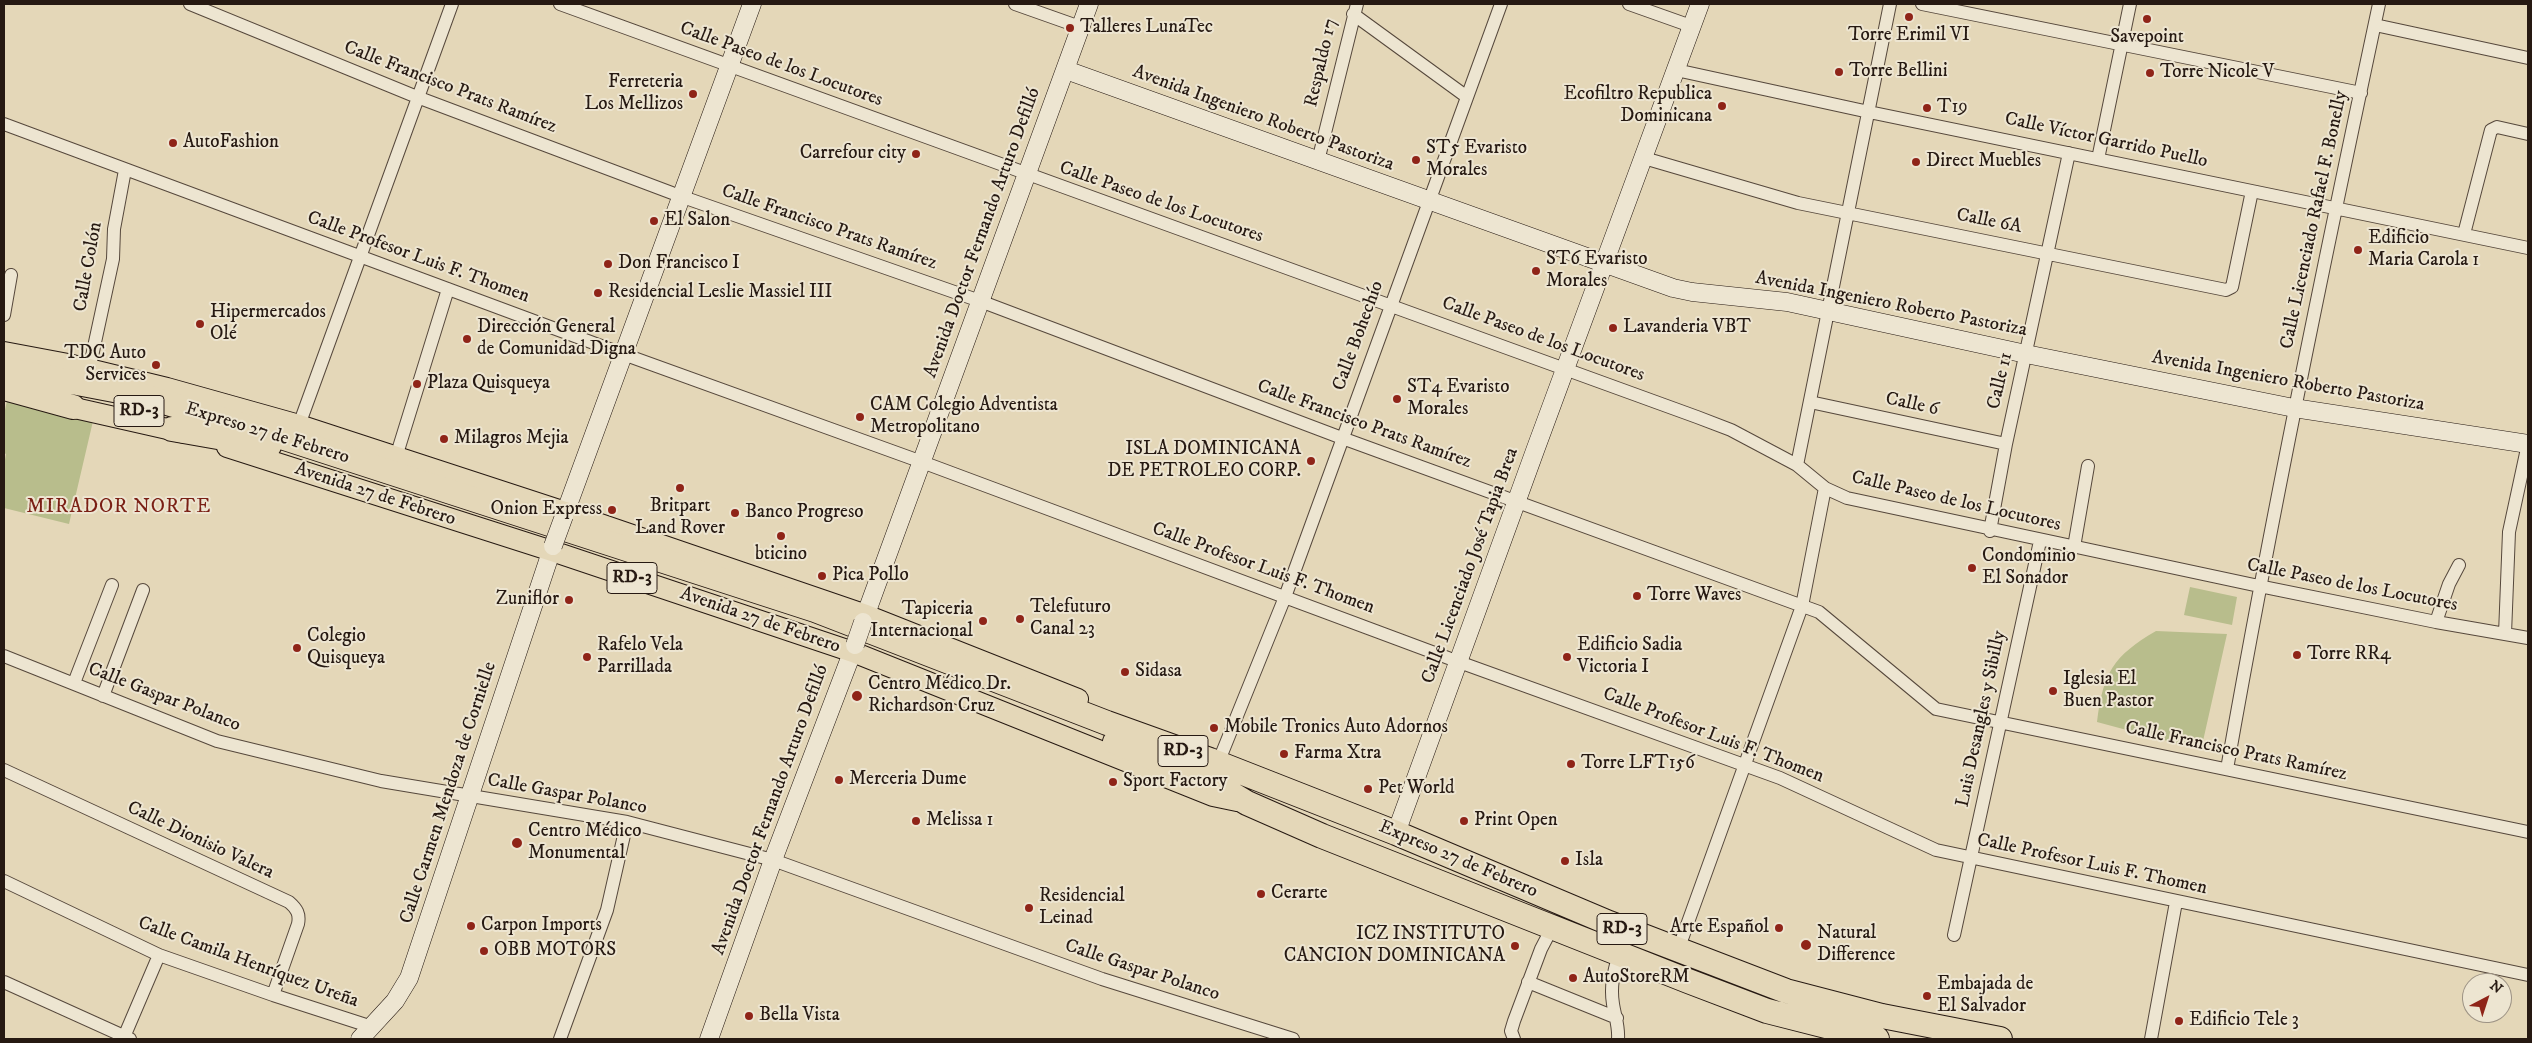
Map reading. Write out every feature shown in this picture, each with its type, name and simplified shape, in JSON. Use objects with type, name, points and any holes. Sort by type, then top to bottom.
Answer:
[{"type":"highway","points":[[4,360],[79,367]]},
{"type":"highway","name":"Expreso 27 de Febrero","points":[[4,369],[140,395],[410,484],[824,626],[920,656],[1214,762],[1396,833],[1678,950],[1786,991],[1882,1016],[2000,1039]]},
{"type":"highway","name":"Expreso 27 de Febrero","points":[[4,383],[272,440]]},
{"type":"highway","points":[[4,388],[73,407]]},
{"type":"highway","points":[[176,390],[272,440]]},
{"type":"highway","points":[[172,429],[272,440]]},
{"type":"highway","name":"Expreso 27 de Febrero","points":[[920,656],[1208,781],[1247,803],[1460,891],[1767,1011],[1877,1039]]},
{"type":"main road","name":"RD-3","points":[[4,352],[79,367],[176,390],[299,425],[396,457],[865,618],[1198,747],[1214,762]]},
{"type":"main road","name":"Avenida 27 de Febrero","points":[[4,395],[73,407],[172,429],[552,548],[854,648],[1213,796],[1247,803]]},
{"type":"street","name":"Calle Francisco Prats Ramírez","points":[[190,4],[417,97],[680,196],[980,301],[1342,438],[1819,612],[1936,708],[2528,832]]},
{"type":"street","points":[[299,425],[452,4]]},
{"type":"street","name":"Calle Paseo de los Locutores","points":[[560,4],[1731,430],[1797,465],[1825,488],[1863,504],[2436,622],[2528,638]]},
{"type":"street","points":[[564,514],[752,4]]},
{"type":"street","points":[[1015,4],[1080,28]]},
{"type":"street","name":"Avenida Doctor Fernando Arturo Defilló","points":[[709,1039],[1066,70],[1088,4]]},
{"type":"street","name":"Calle Bohechío","points":[[1214,762],[1286,597],[1390,305],[1431,203],[1501,4]]},
{"type":"street","points":[[1629,4],[1691,26]]},
{"type":"street","name":"Calle Licenciado José Tapia Brea","points":[[1396,833],[1564,369],[1605,264],[1700,4]]},
{"type":"street","points":[[1797,465],[1890,4]]},
{"type":"street","points":[[1922,4],[2361,92]]},
{"type":"street","points":[[2098,159],[2130,4]]},
{"type":"street","name":"Calle Licenciado Rafael F. Bonelly","points":[[2227,769],[2259,586],[2294,408],[2379,4]]},
{"type":"street","points":[[1355,9],[1467,97]]},
{"type":"street","name":"Respaldo 17","points":[[1318,161],[1355,9]]},
{"type":"street","points":[[2375,25],[2528,58]]},
{"type":"street","name":"Avenida Ingeniero Roberto Pastoriza","points":[[1066,70],[1431,203],[1673,288],[1692,292],[1787,302],[2026,354],[2294,408],[2528,444]]},
{"type":"street","name":"Calle Víctor Garrido Puello","points":[[1676,70],[1869,112],[2528,248]]},
{"type":"street","name":"Calle Profesor Luis F. Thomen","points":[[4,124],[1459,662],[1780,778],[1936,850],[1970,859],[2528,975]]},
{"type":"street","points":[[2464,234],[2491,130],[2497,127],[2528,134]]},
{"type":"street","name":"Calle 11","points":[[1990,530],[2006,444],[2049,253],[2069,152]]},
{"type":"street","name":"Calle 6A","points":[[1644,158],[1780,198],[2228,290],[2232,287],[2252,191]]},
{"type":"street","name":"Calle Colón","points":[[79,367],[114,259],[114,229],[125,170]]},
{"type":"street","points":[[4,315],[11,275]]},
{"type":"street","points":[[396,457],[448,289]]},
{"type":"street","name":"Calle 6","points":[[1810,402],[2006,444]]},
{"type":"street","points":[[2505,634],[2509,532],[2528,444]]},
{"type":"street","points":[[2074,548],[2088,466]]},
{"type":"street","points":[[1678,950],[1802,606],[1825,488]]},
{"type":"street","name":"Calle Carmen Mendoza de Cornielle","points":[[366,1033],[395,1001],[409,978],[564,514]]},
{"type":"street","name":"Luis Desangles y Sibilly","points":[[1954,935],[2040,541]]},
{"type":"street","points":[[2436,622],[2449,584],[2459,565]]},
{"type":"street","points":[[74,684],[112,585]]},
{"type":"street","points":[[103,696],[142,590]]},
{"type":"street","name":"Calle Gaspar Polanco","points":[[4,656],[217,741],[374,780],[627,822],[774,860],[1102,979],[1293,1039]]},
{"type":"street","name":"Calle Dionisio Valera","points":[[4,770],[289,902],[296,907],[299,916],[298,924],[272,995]]},
{"type":"street","points":[[560,1039],[606,910],[627,822]]},
{"type":"street","name":"Calle Camila Henríquez Ureña","points":[[4,881],[160,955],[272,995],[366,1033]]},
{"type":"street","points":[[2151,1039],[2176,902]]},
{"type":"street","points":[[1514,1039],[1511,1031],[1528,982],[1553,926]]},
{"type":"street","points":[[1618,1039],[1619,1027],[1613,1004],[1612,975],[1619,954]]},
{"type":"street","points":[[4,982],[127,1038],[160,955]]},
{"type":"street","points":[[1528,982],[1617,1018]]},
{"type":"green space","points":[[7,401],[93,421],[69,524],[4,508],[4,465],[6,454],[4,453],[4,414]]},
{"type":"green space","points":[[2190,587],[2237,597],[2232,625],[2184,615]]},
{"type":"green space","points":[[2156,631],[2227,634],[2201,750],[2097,722],[2103,691],[2107,678],[2113,668],[2129,649]]},
{"type":"place","name":"Torre Erimil VI","points":[[1909,17]]},
{"type":"place","name":"Savepoint","points":[[2147,19]]},
{"type":"place","name":"Talleres LunaTec","points":[[1070,28]]},
{"type":"place","name":"Torre Bellini","points":[[1839,72]]},
{"type":"place","name":"Torre Nicole V","points":[[2150,73]]},
{"type":"place","name":"Ferreteria Los Mellizos","points":[[693,94]]},
{"type":"place","name":"Ecofiltro Republica Dominicana","points":[[1722,106]]},
{"type":"place","name":"T19","points":[[1927,108]]},
{"type":"place","name":"AutoFashion","points":[[173,143]]},
{"type":"place","name":"Carrefour city","points":[[916,154]]},
{"type":"place","name":"ST5 Evaristo Morales","points":[[1416,160]]},
{"type":"place","name":"Direct Muebles","points":[[1916,162]]},
{"type":"place","name":"El Salon","points":[[654,221]]},
{"type":"place","name":"Edificio Maria Carola 1","points":[[2358,250]]},
{"type":"place","name":"Don Francisco I","points":[[608,264]]},
{"type":"place","name":"ST6 Evaristo Morales","points":[[1536,271]]},
{"type":"place","name":"Residencial Leslie Massiel III","points":[[598,293]]},
{"type":"place","name":"Hipermercados Olé","points":[[200,324]]},
{"type":"place","name":"Lavanderia VBT","points":[[1613,328]]},
{"type":"place","name":"Dirección General de Comunidad Digna","points":[[467,339]]},
{"type":"place","name":"TDC Auto Services","points":[[156,365]]},
{"type":"place","name":"Plaza Quisqueya","points":[[417,384]]},
{"type":"place","name":"ST4 Evaristo Morales","points":[[1397,399]]},
{"type":"place","name":"CAM Colegio Adventista Metropolitano","points":[[860,417]]},
{"type":"place","name":"Milagros Mejia","points":[[444,439]]},
{"type":"place","name":"ISLA DOMINICANA DE PETROLEO CORP.","points":[[1311,461]]},
{"type":"place","name":"Britpart Land Rover","points":[[680,488]]},
{"type":"place","name":"Onion Express","points":[[612,510]]},
{"type":"place","name":"Banco Progreso","points":[[735,513]]},
{"type":"place","name":"bticino","points":[[781,536]]},
{"type":"place","name":"Condominio El Sonador","points":[[1972,568]]},
{"type":"place","name":"Pica Pollo","points":[[822,576]]},
{"type":"place","name":"Torre Waves","points":[[1637,596]]},
{"type":"place","name":"Zuniflor","points":[[569,600]]},
{"type":"place","name":"Telefuturo Canal 23","points":[[1020,619]]},
{"type":"place","name":"Tapiceria Internacional","points":[[983,621]]},
{"type":"place","name":"Colegio Quisqueya","points":[[297,648]]},
{"type":"place","name":"Torre RR4","points":[[2297,655]]},
{"type":"place","name":"Rafelo Vela Parrillada","points":[[587,657]]},
{"type":"place","name":"Edificio Sadia Victoria I","points":[[1567,657]]},
{"type":"place","name":"Sidasa","points":[[1125,672]]},
{"type":"place","name":"Iglesia El Buen Pastor","points":[[2053,691]]},
{"type":"place","name":"Centro Médico Dr. Richardson Cruz","points":[[857,696]]},
{"type":"place","name":"Mobile Tronics Auto Adornos","points":[[1214,728]]},
{"type":"place","name":"Farma Xtra","points":[[1284,754]]},
{"type":"place","name":"Torre LFT156","points":[[1571,764]]},
{"type":"place","name":"Merceria Dume","points":[[839,780]]},
{"type":"place","name":"Sport Factory","points":[[1113,782]]},
{"type":"place","name":"Pet World","points":[[1368,789]]},
{"type":"place","name":"Melissa 1","points":[[916,821]]},
{"type":"place","name":"Print Open","points":[[1464,821]]},
{"type":"place","name":"Centro Médico Monumental","points":[[517,843]]},
{"type":"place","name":"Isla","points":[[1565,861]]},
{"type":"place","name":"Cerarte","points":[[1261,894]]},
{"type":"place","name":"Residencial Leinad","points":[[1029,908]]},
{"type":"place","name":"Carpon Imports","points":[[471,926]]},
{"type":"place","name":"Arte Español","points":[[1779,928]]},
{"type":"place","name":"Natural Difference","points":[[1806,945]]},
{"type":"place","name":"ICZ INSTITUTO CANCION DOMINICANA","points":[[1515,946]]},
{"type":"place","name":"OBB MOTORS","points":[[484,951]]},
{"type":"place","name":"AutoStoreRM","points":[[1573,978]]},
{"type":"place","name":"Embajada de El Salvador","points":[[1927,996]]},
{"type":"place","name":"Bella Vista","points":[[749,1016]]},
{"type":"place","name":"Edificio Tele 3","points":[[2179,1021]]},
{"type":"district","name":"MIRADOR NORTE","points":[[119,508]]}]
